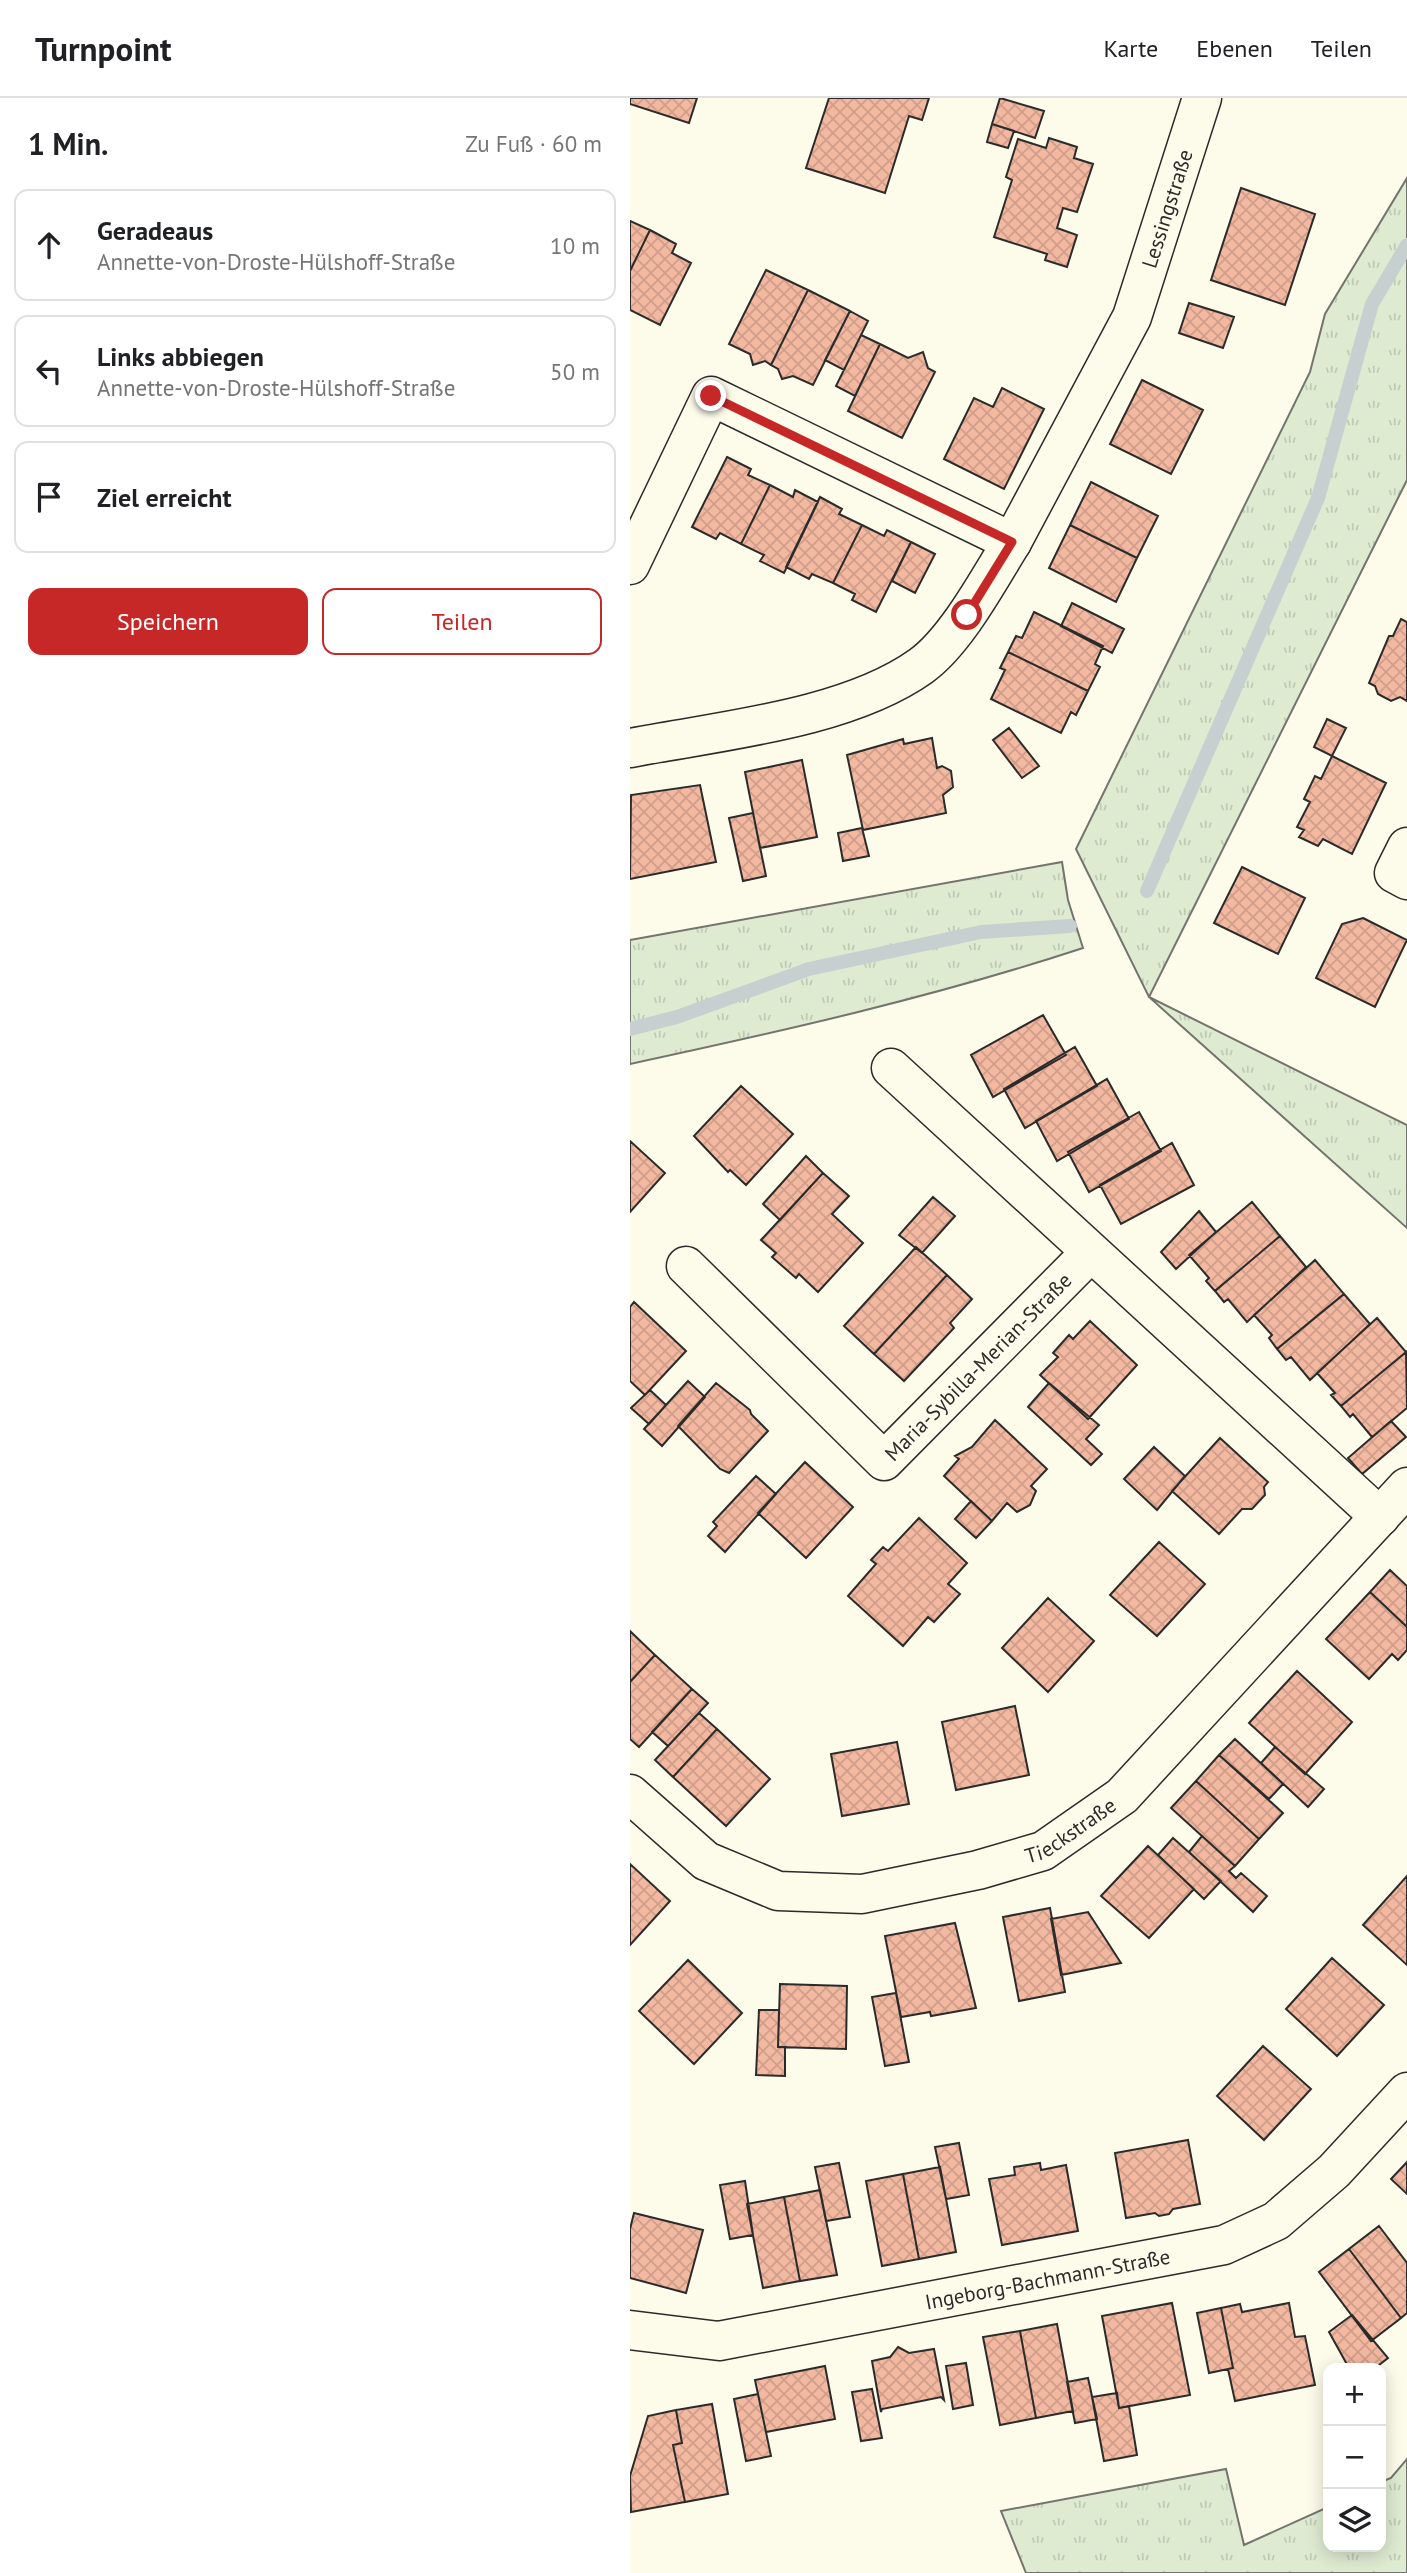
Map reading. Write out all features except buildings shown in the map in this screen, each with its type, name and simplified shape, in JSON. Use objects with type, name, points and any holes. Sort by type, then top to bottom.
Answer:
[{"type":"street","name":"Lessingstraße","points":[[630,748],[791,717],[865,698],[923,666],[967,615],[1012,542],[1132,317],[1202,98]]},
{"type":"street","points":[[630,565],[711,396],[1012,542]]},
{"type":"street","points":[[1407,847],[1394,873],[1407,880]]},
{"type":"street","name":"Maria-Sybilla-Merian-Straße","points":[[891,1068],[1380,1517]]},
{"type":"street","name":"Maria-Sybilla-Merian-Straße","points":[[686,1266],[884,1461],[1090,1253]]},
{"type":"street","name":"Tieckstraße","points":[[630,1794],[706,1861],[778,1892],[862,1894],[978,1870],[1043,1851],[1122,1796],[1407,1487]]},
{"type":"street","name":"Ingeborg-Bachmann-Straße","points":[[630,2330],[719,2341],[1224,2245],[1276,2221],[1334,2171],[1407,2092]]},
{"type":"green space","points":[[1407,178],[1407,480],[1149,997],[1076,849],[1310,372],[1325,314]]},
{"type":"green space","points":[[1062,862],[1068,900],[1083,948],[915,998],[630,1064],[630,940]]},
{"type":"green space","points":[[1149,997],[1407,1125],[1407,1228]]},
{"type":"green space","points":[[1407,2459],[1407,2573],[1026,2573],[1001,2511],[1226,2469],[1244,2545],[1323,2509],[1323,2552],[1386,2552],[1386,2480],[1391,2478]]},
{"type":"waterway","points":[[1147,891],[1318,498],[1372,304],[1407,245]]},
{"type":"waterway","points":[[630,1029],[677,1017],[809,969],[981,932],[1070,926]]},
{"type":"route","points":[[711,396],[1012,542],[967,615]]}]
